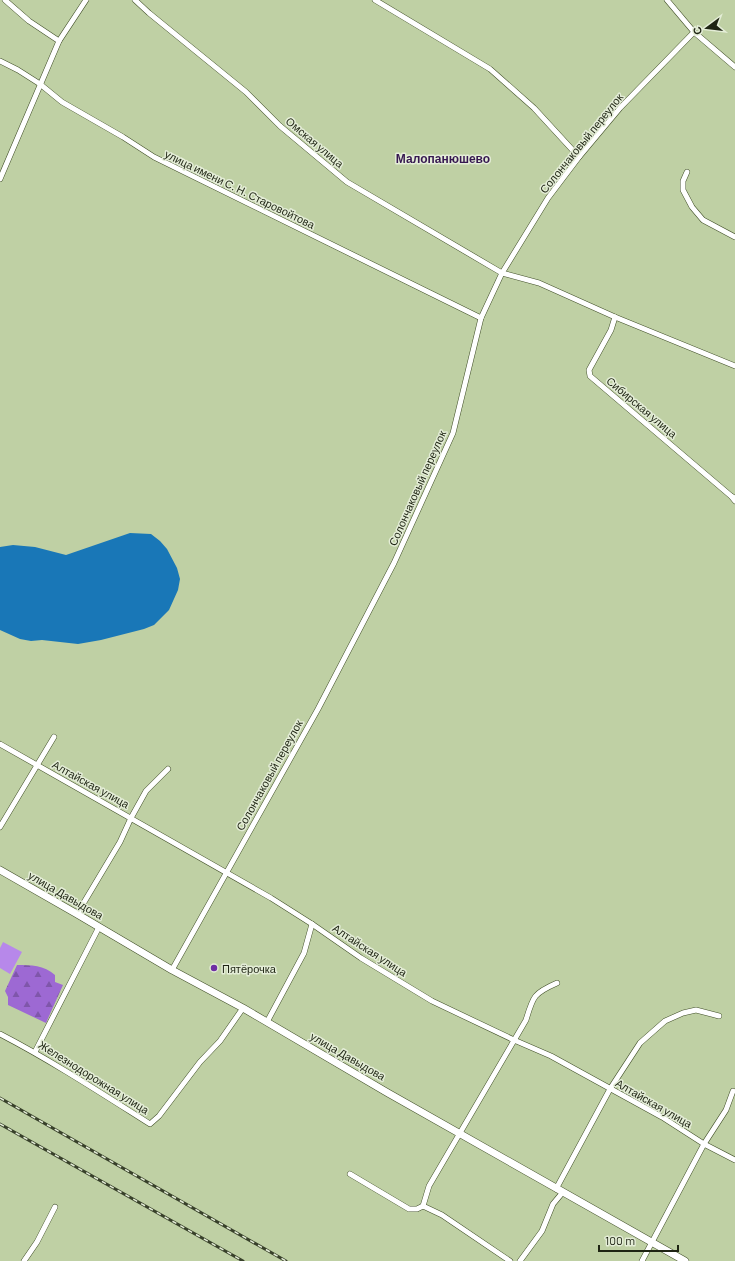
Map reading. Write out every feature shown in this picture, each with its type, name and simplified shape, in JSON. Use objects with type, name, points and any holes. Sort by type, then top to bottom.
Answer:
[{"type":"main road","name":"улица Давыдова","points":[[0,870],[172,970],[243,1008],[685,1261]]},
{"type":"street","points":[[5,0],[29,21],[59,40]]},
{"type":"street","points":[[0,179],[59,40],[86,0]]},
{"type":"street","name":"Омская улица","points":[[135,0],[246,92],[280,126],[347,182],[502,272]]},
{"type":"street","points":[[375,0],[490,69],[534,108],[579,157]]},
{"type":"street","points":[[667,0],[694,32],[735,67]]},
{"type":"street","name":"Солончаковый переулок","points":[[172,970],[318,709],[394,563],[453,433],[481,318],[502,272],[548,198],[579,157],[620,108],[694,32]]},
{"type":"street","name":"улица имени С. Н. Старовойтова","points":[[0,61],[40,84],[62,102],[123,137],[154,157],[481,318]]},
{"type":"street","points":[[687,172],[683,181],[683,190],[692,207],[703,220],[735,237]]},
{"type":"street","points":[[502,272],[538,283],[615,317],[734,365]]},
{"type":"street","name":"Сибирская улица","points":[[615,317],[611,330],[589,370],[590,376],[733,497],[735,501]]},
{"type":"street","points":[[0,827],[54,736]]},
{"type":"street","name":"Алтайская улица","points":[[0,744],[272,898],[361,958],[432,1001],[551,1056],[662,1117],[704,1144],[735,1160]]},
{"type":"street","points":[[77,914],[120,842],[146,790],[168,769]]},
{"type":"street","points":[[267,1022],[304,953],[312,924]]},
{"type":"street","points":[[35,1052],[99,927]]},
{"type":"street","points":[[350,1174],[409,1209],[417,1209],[423,1206],[429,1186],[526,1020],[535,995],[558,983]]},
{"type":"street","name":"Железнодорожная улица","points":[[0,1034],[35,1052],[150,1124],[159,1116],[200,1062],[220,1041],[243,1008]]},
{"type":"street","points":[[520,1261],[542,1231],[559,1190],[610,1089],[640,1043],[665,1021],[683,1013],[696,1010],[719,1016]]},
{"type":"street","points":[[642,1261],[704,1144],[726,1110],[733,1091]]},
{"type":"street","points":[[423,1206],[442,1215],[510,1261]]},
{"type":"street","points":[[24,1261],[37,1242],[55,1207]]},
{"type":"green space","points":[[17,965],[42,967],[55,975],[55,982],[63,985],[46,1023],[8,1005],[8,997],[5,991]]},
{"type":"shaded area","points":[[3,942],[22,952],[10,974],[0,968],[0,948]]},
{"type":"water","points":[[130,533],[151,534],[160,541],[167,549],[177,568],[180,579],[178,590],[169,610],[154,625],[101,640],[78,644],[42,640],[31,641],[20,639],[0,630],[0,547],[13,545],[35,547],[66,555]]},
{"type":"railway","points":[[0,1098],[286,1261]]},
{"type":"railway","points":[[0,1124],[243,1261]]},
{"type":"place","name":"Пятёрочка","points":[[214,968]]},
{"type":"district","name":"Малопанюшево","points":[[443,158]]}]
